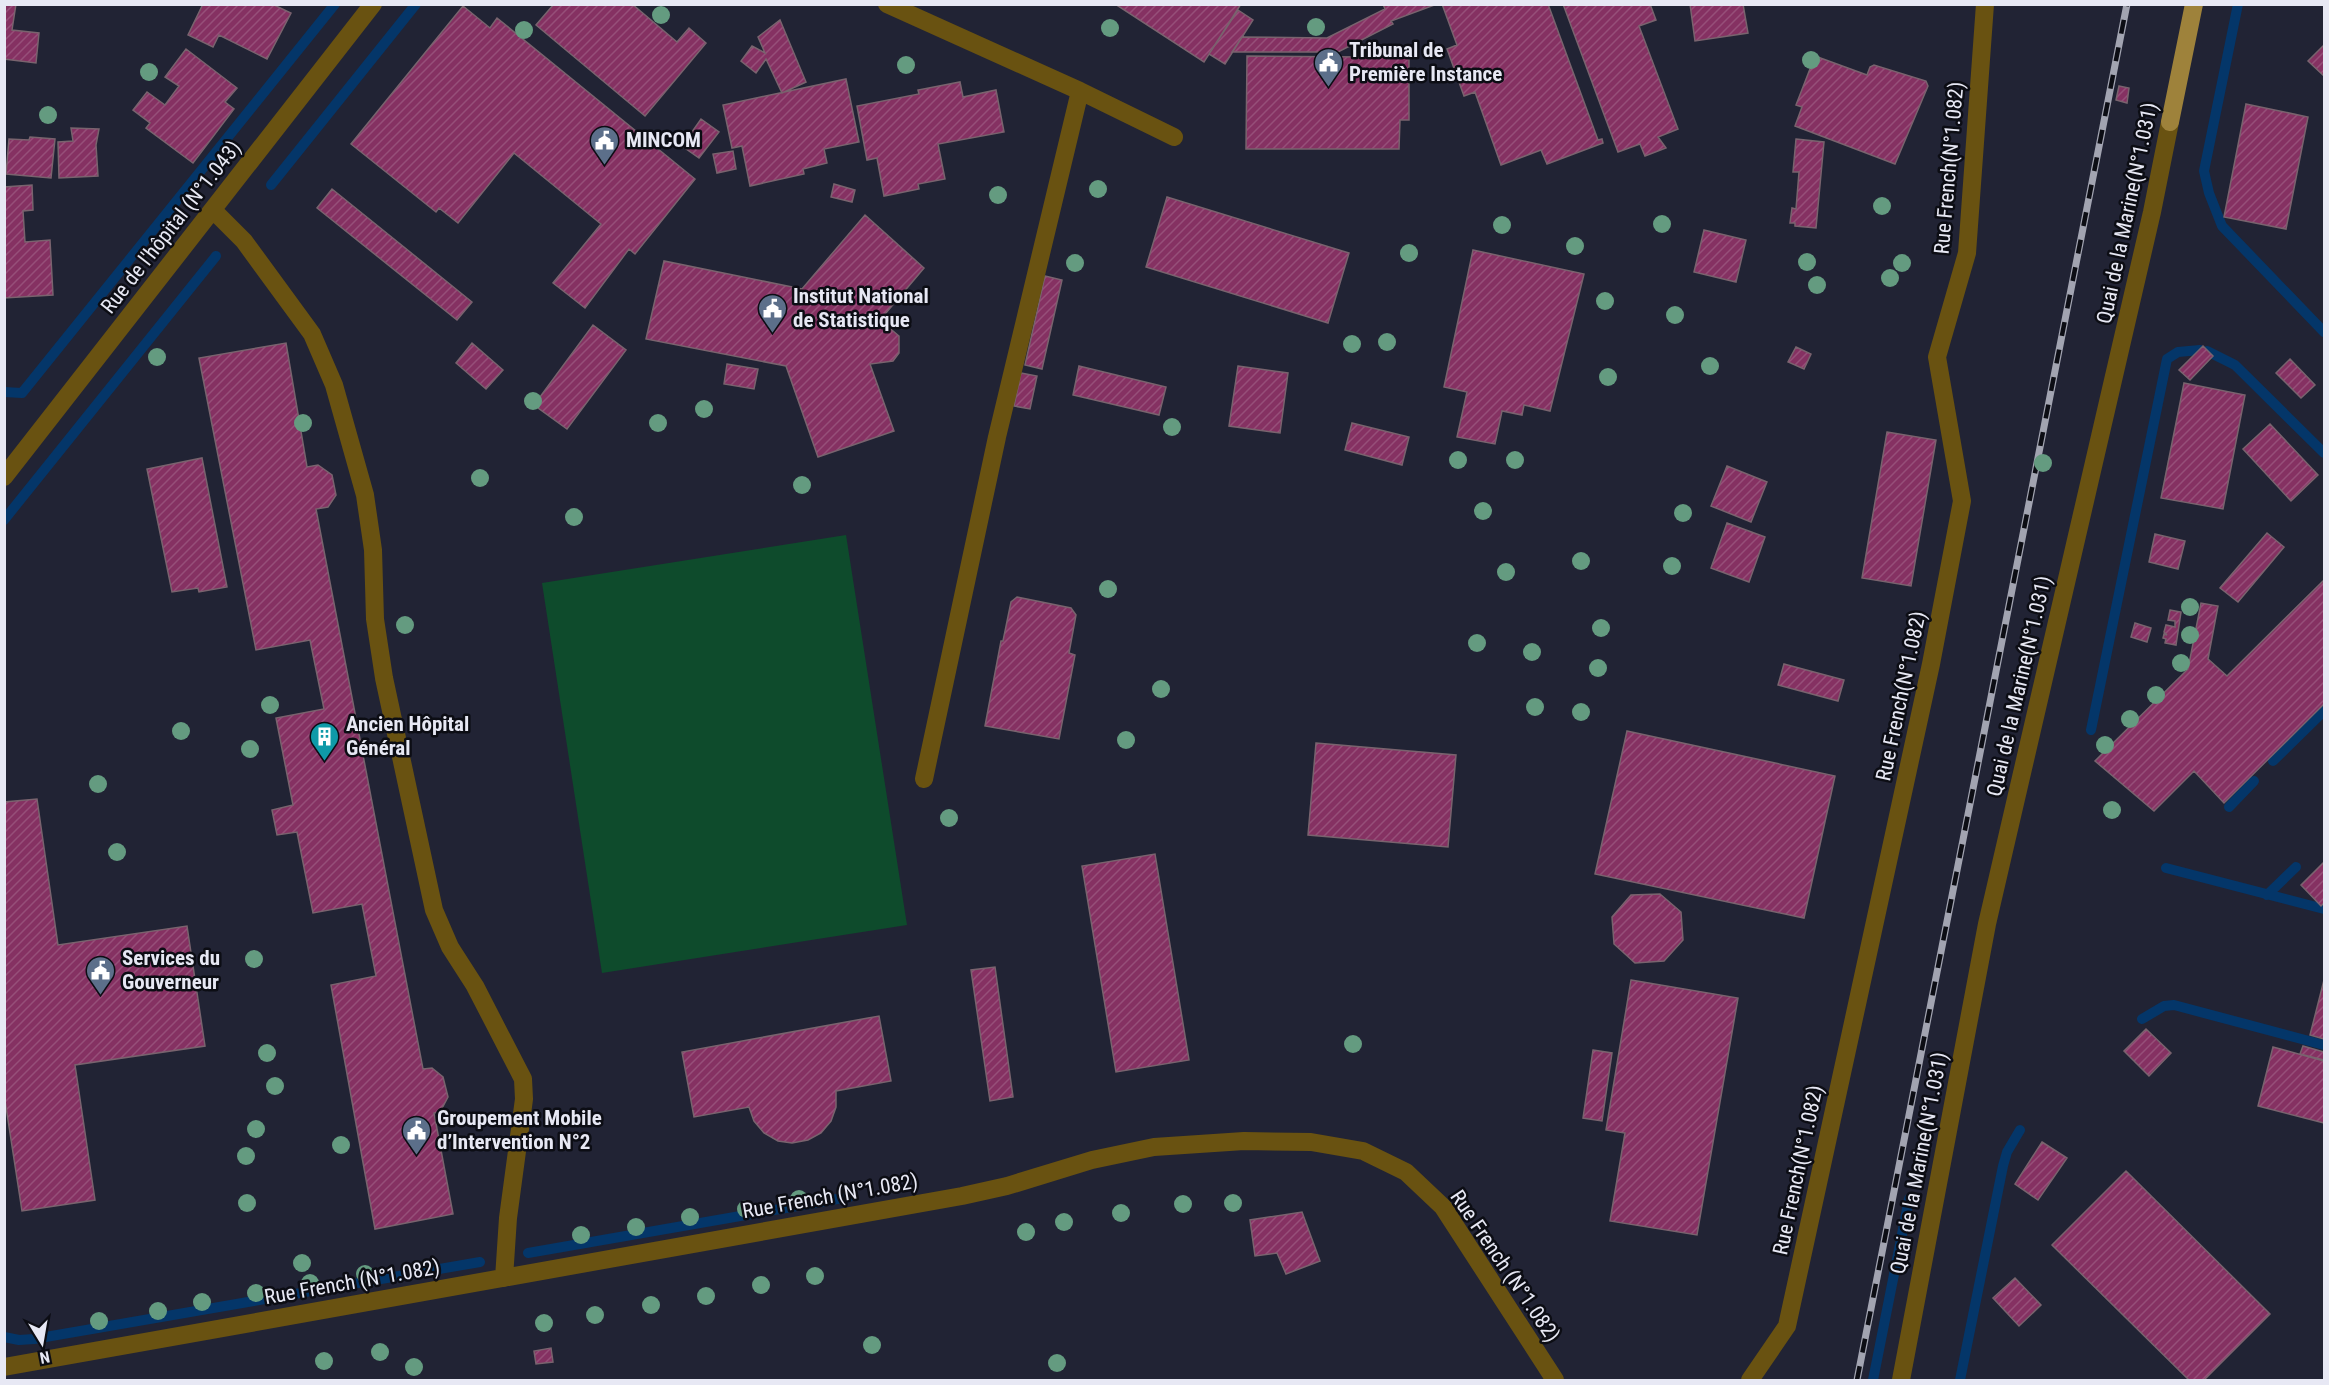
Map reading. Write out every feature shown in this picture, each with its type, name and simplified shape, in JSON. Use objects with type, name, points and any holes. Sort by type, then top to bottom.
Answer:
[{"type":"main road","name":"Quai de la Marine(N°1.031)","points":[[2170,122],[2194,4]]},
{"type":"street","name":"Rue de l'hôpital (N°1.043)","points":[[4,477],[373,4]]},
{"type":"street","points":[[887,4],[1080,91],[1174,137]]},
{"type":"street","name":"Rue French(N°1.082)","points":[[1750,1380],[1787,1326],[1931,664],[1962,501],[1937,357],[1967,253],[1985,4]]},
{"type":"street","points":[[924,779],[998,437],[1080,91]]},
{"type":"street","name":"Quai de la Marine(N°1.031)","points":[[1901,1380],[1987,924],[2152,212],[2170,122]]},
{"type":"street","points":[[213,210],[244,241],[312,334],[334,385],[365,495],[373,549],[375,619],[384,678],[434,910],[450,947],[475,986],[523,1078],[524,1100],[508,1218],[504,1278]]},
{"type":"street","name":"Rue French (N°1.082)","points":[[4,1367],[962,1196],[1007,1186],[1092,1160],[1154,1147],[1244,1141],[1311,1142],[1363,1151],[1406,1172],[1443,1207],[1555,1380]]},
{"type":"green space","points":[[846,535],[907,925],[602,973],[542,583]]},
{"type":"building","points":[[4,4],[16,4],[12,30],[39,33],[36,63],[4,59]]},
{"type":"building","points":[[203,4],[272,4],[291,13],[267,59],[219,35],[213,47],[188,35]]},
{"type":"building","points":[[554,4],[632,4],[677,42],[689,28],[706,43],[645,116],[536,25]]},
{"type":"building","points":[[1115,4],[1241,4],[1204,62]]},
{"type":"building","points":[[1383,4],[1437,4],[1391,21],[1393,24],[1338,52],[1232,52],[1242,37],[1327,38],[1385,9]]},
{"type":"building","points":[[1442,4],[1548,4],[1598,140],[1602,139],[1603,143],[1547,164],[1541,150],[1501,165],[1475,92],[1464,96],[1447,49],[1457,45]]},
{"type":"building","points":[[1563,4],[1650,4],[1656,20],[1639,26],[1678,129],[1658,137],[1666,148],[1645,156],[1640,144],[1618,152]]},
{"type":"building","points":[[1690,4],[1743,4],[1748,33],[1695,41]]},
{"type":"building","name":"MINCOM","points":[[463,6],[490,28],[497,18],[695,179],[635,254],[629,249],[585,308],[553,283],[601,224],[514,153],[458,223],[439,208],[436,212],[351,144]]},
{"type":"building","points":[[1238,10],[1253,20],[1225,64],[1209,54]]},
{"type":"building","points":[[780,20],[806,82],[782,93],[766,59],[756,73],[741,61],[752,46],[765,53],[758,37]]},
{"type":"building","points":[[2324,45],[2324,76],[2308,61]]},
{"type":"building","name":"Tribunal de Première Instance","points":[[1366,48],[1409,48],[1409,120],[1400,120],[1399,149],[1246,149],[1247,56],[1366,57]]},
{"type":"building","points":[[186,49],[237,88],[225,102],[234,109],[193,163],[146,128],[150,123],[133,110],[147,92],[165,105],[179,86],[165,77]]},
{"type":"building","points":[[1815,56],[1867,75],[1870,67],[1874,65],[1926,81],[1928,86],[1895,164],[1795,126],[1802,107],[1796,105]]},
{"type":"building","points":[[846,79],[859,142],[824,149],[827,163],[803,169],[804,174],[750,186],[742,146],[732,148],[723,105]]},
{"type":"building","points":[[960,82],[963,97],[996,90],[1004,132],[938,144],[945,179],[918,184],[919,189],[884,196],[877,158],[867,160],[857,106],[919,94],[918,90]]},
{"type":"building","points":[[2119,86],[2129,88],[2127,103],[2116,100]]},
{"type":"building","points":[[2246,104],[2308,117],[2286,229],[2224,217]]},
{"type":"building","points":[[701,119],[719,132],[699,158],[682,146]]},
{"type":"building","points":[[71,128],[99,129],[96,145],[98,176],[59,178],[58,142],[73,141]]},
{"type":"building","points":[[30,137],[55,139],[51,178],[6,174],[9,139],[29,140]]},
{"type":"building","points":[[1796,139],[1824,142],[1816,228],[1795,226],[1795,223],[1790,223],[1792,208],[1796,209],[1799,172],[1793,172]]},
{"type":"building","points":[[733,151],[736,169],[717,173],[713,154]]},
{"type":"building","points":[[834,184],[855,190],[852,202],[831,197]]},
{"type":"building","points":[[32,185],[33,210],[23,211],[25,242],[50,240],[53,295],[4,298],[4,187]]},
{"type":"building","points":[[332,189],[472,302],[457,320],[317,208]]},
{"type":"building","points":[[1167,197],[1349,253],[1328,323],[1146,267]]},
{"type":"building","name":"Institut National de Statistique","points":[[865,215],[924,268],[880,320],[899,336],[899,353],[893,361],[870,364],[894,431],[818,457],[786,366],[646,339],[664,261],[802,289]]},
{"type":"building","points":[[1704,230],[1746,240],[1736,282],[1694,272]]},
{"type":"building","points":[[1473,250],[1584,274],[1550,411],[1524,405],[1522,415],[1502,411],[1495,444],[1457,437],[1467,392],[1444,387]]},
{"type":"building","points":[[1045,276],[1062,280],[1042,369],[1025,365]]},
{"type":"building","points":[[593,325],[626,350],[567,429],[534,405]]},
{"type":"building","name":"Ancien Hôpital Général","points":[[286,343],[307,467],[318,465],[332,475],[336,495],[328,507],[316,509],[423,1069],[432,1068],[443,1077],[448,1097],[440,1112],[434,1113],[453,1214],[375,1229],[331,985],[376,976],[362,904],[313,913],[297,832],[277,835],[272,810],[293,805],[276,718],[324,709],[310,640],[256,650],[199,358]]},
{"type":"building","points":[[472,343],[503,370],[486,389],[456,363]]},
{"type":"building","points":[[2203,346],[2213,356],[2190,380],[2179,370]]},
{"type":"building","points":[[1796,347],[1811,354],[1804,369],[1788,362]]},
{"type":"building","points":[[2290,359],[2315,385],[2301,398],[2276,373]]},
{"type":"building","points":[[727,364],[758,369],[754,389],[724,384]]},
{"type":"building","points":[[1079,366],[1166,387],[1159,415],[1073,395]]},
{"type":"building","points":[[1238,366],[1288,373],[1280,433],[1229,426]]},
{"type":"building","points":[[1021,373],[1037,376],[1030,409],[1014,406]]},
{"type":"building","points":[[2184,383],[2245,395],[2223,509],[2161,498]]},
{"type":"building","points":[[1352,423],[1409,437],[1402,465],[1345,450]]},
{"type":"building","points":[[2270,424],[2318,475],[2291,501],[2243,449]]},
{"type":"building","points":[[1887,432],[1936,440],[1911,586],[1862,578]]},
{"type":"building","points":[[202,458],[227,587],[199,592],[198,588],[172,592],[147,469]]},
{"type":"building","points":[[1727,466],[1767,482],[1751,522],[1711,506]]},
{"type":"building","points":[[1727,523],[1765,537],[1749,582],[1711,568]]},
{"type":"building","points":[[2267,533],[2284,547],[2238,602],[2220,588]]},
{"type":"building","points":[[2155,534],[2185,541],[2178,569],[2149,562]]},
{"type":"building","points":[[2324,580],[2324,704],[2224,803],[2194,771],[2154,811],[2095,761],[2188,669],[2201,603],[2218,606],[2208,659],[2227,676]]},
{"type":"building","points":[[1017,597],[1071,608],[1076,615],[1069,653],[1075,655],[1059,739],[985,726],[1001,641],[1003,641],[1011,602]]},
{"type":"building","points":[[2170,610],[2181,612],[2176,645],[2165,643],[2166,639],[2163,638],[2164,634],[2167,635],[2164,632],[2166,625],[2175,627],[2175,621],[2168,620]]},
{"type":"building","points":[[2135,623],[2151,628],[2147,642],[2131,637]]},
{"type":"building","points":[[1784,664],[1844,680],[1838,701],[1778,685]]},
{"type":"building","points":[[1627,731],[1835,776],[1804,918],[1595,874]]},
{"type":"building","points":[[1316,743],[1456,755],[1448,847],[1308,835]]},
{"type":"building","name":"Services du Gouverneur","points":[[37,799],[58,945],[187,926],[205,1046],[75,1065],[95,1200],[22,1211],[4,1094],[4,802]]},
{"type":"building","points":[[1155,854],[1189,1060],[1116,1072],[1082,866]]},
{"type":"building","points":[[2324,862],[2324,903],[2321,906],[2301,885]]},
{"type":"building","points":[[1660,894],[1681,912],[1683,940],[1664,961],[1635,963],[1614,944],[1612,917],[1631,895]]},
{"type":"building","points":[[995,967],[1013,1097],[990,1101],[971,970]]},
{"type":"building","points":[[1631,980],[1738,998],[1697,1235],[1610,1221],[1625,1133],[1606,1130]]},
{"type":"building","points":[[2324,980],[2324,1039],[2310,1035]]},
{"type":"building","points":[[879,1016],[891,1081],[836,1091],[836,1107],[831,1121],[821,1133],[808,1140],[792,1143],[778,1141],[764,1133],[754,1121],[749,1107],[694,1117],[682,1052]]},
{"type":"building","points":[[2146,1029],[2171,1053],[2149,1076],[2124,1051]]},
{"type":"building","points":[[2303,1046],[2324,1052],[2324,1060],[2300,1054]]},
{"type":"building","points":[[2273,1047],[2324,1061],[2324,1123],[2258,1106]]},
{"type":"building","points":[[1593,1050],[1612,1053],[1602,1121],[1583,1118]]},
{"type":"building","points":[[2042,1142],[2067,1158],[2038,1200],[2015,1184]]},
{"type":"building","points":[[2126,1171],[2270,1314],[2204,1380],[2189,1380],[2052,1245]]},
{"type":"building","points":[[1302,1212],[1320,1261],[1286,1274],[1277,1253],[1255,1256],[1250,1220]]},
{"type":"building","points":[[2015,1278],[2041,1305],[2019,1326],[1993,1298]]},
{"type":"building","points":[[551,1348],[553,1362],[536,1364],[534,1351]]},
{"type":"waterway","points":[[4,392],[22,393],[335,4]]},
{"type":"waterway","points":[[271,185],[416,4]]},
{"type":"waterway","points":[[2238,4],[2204,171],[2209,193],[2222,226],[2324,332]]},
{"type":"waterway","points":[[4,520],[216,256]]},
{"type":"waterway","points":[[2091,730],[2167,359],[2178,352],[2200,350]]},
{"type":"waterway","points":[[2207,351],[2235,365],[2324,453]]},
{"type":"waterway","points":[[2273,761],[2324,711]]},
{"type":"waterway","points":[[2229,807],[2254,781]]},
{"type":"waterway","points":[[2267,895],[2296,867]]},
{"type":"waterway","points":[[2166,868],[2324,909]]},
{"type":"waterway","points":[[2142,1019],[2164,1006],[2174,1005],[2324,1045]]},
{"type":"waterway","points":[[1960,1380],[2003,1166],[2007,1152],[2020,1130]]},
{"type":"waterway","points":[[528,1253],[849,1197]]},
{"type":"waterway","points":[[1873,1380],[1909,1199]]},
{"type":"waterway","points":[[4,1337],[19,1340],[34,1339],[480,1262]]},
{"type":"railway","points":[[1857,1380],[2127,4]]},
{"type":"place","name":"Tribunal de Première Instance","points":[[1328,88]]},
{"type":"place","name":"MINCOM","points":[[605,166]]},
{"type":"place","name":"Institut National de Statistique","points":[[772,334]]},
{"type":"place","name":"Ancien Hôpital Général","points":[[325,762]]},
{"type":"place","name":"Services du Gouverneur","points":[[101,996]]},
{"type":"place","name":"Groupement Mobile d’Intervention N°2","points":[[416,1156]]}]
